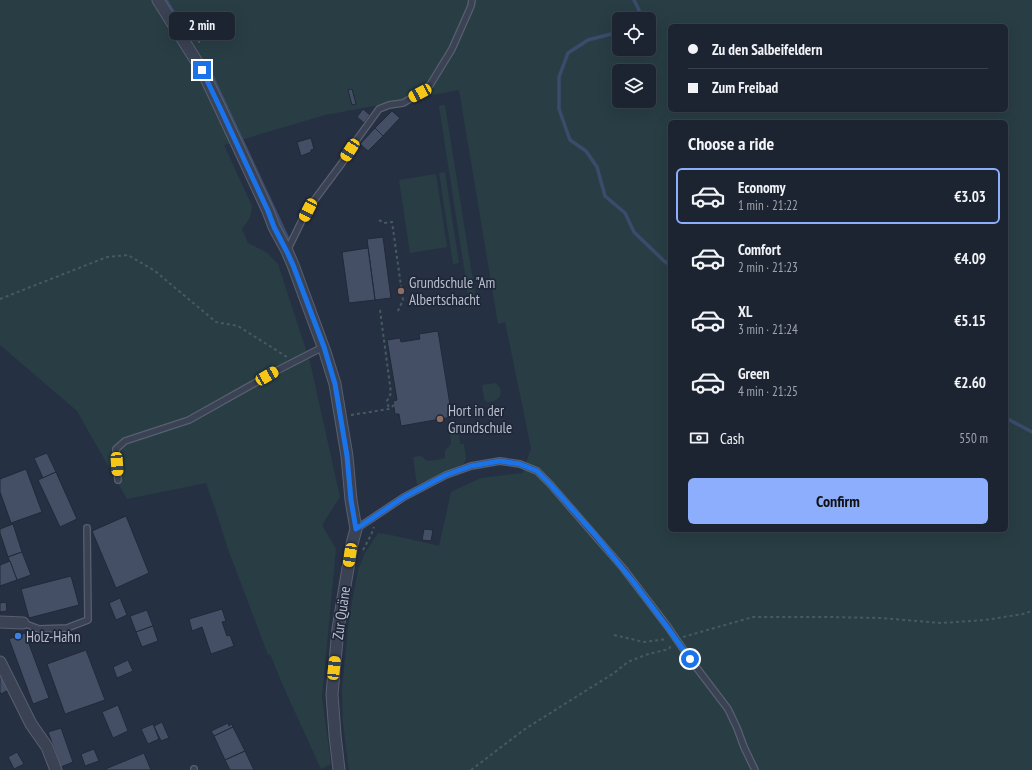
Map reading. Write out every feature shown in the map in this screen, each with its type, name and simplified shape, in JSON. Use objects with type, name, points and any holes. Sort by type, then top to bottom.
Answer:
[{"type":"street","points":[[158,0],[202,70],[287,252],[324,347],[335,384],[341,416],[356,529]]},
{"type":"street","name":"Zur Quäne","points":[[339,770],[332,694],[338,629],[352,544],[356,529]]},
{"type":"street","points":[[0,622],[23,623]]},
{"type":"street","points":[[0,662],[31,724],[47,747],[56,770]]},
{"type":"lane","points":[[287,252],[308,210],[379,109],[389,105],[403,103],[420,93],[430,84],[452,49],[471,6],[472,0]]},
{"type":"lane","points":[[118,480],[116,449],[125,441],[189,420],[280,369],[324,347]]},
{"type":"lane","points":[[356,529],[404,497],[446,475],[471,466],[500,461],[520,464],[537,471],[623,568],[676,638],[728,710],[755,770]]},
{"type":"lane","points":[[23,623],[39,629],[67,628],[88,620],[86,528]]},
{"type":"path","points":[[199,47],[200,29],[205,18]]},
{"type":"path","points":[[379,220],[384,223],[392,222],[402,300],[398,314]]},
{"type":"path","points":[[0,299],[107,257],[128,255],[155,272],[216,322],[238,326],[294,362]]},
{"type":"path","points":[[380,310],[391,393],[387,401],[389,409]]},
{"type":"path","points":[[351,415],[389,409],[394,405]]},
{"type":"path","points":[[614,635],[644,642],[676,638],[753,617],[880,618],[941,623],[985,620],[1023,614],[1032,611]]},
{"type":"path","points":[[471,770],[525,729],[614,673],[628,662],[645,655],[669,649],[676,638]]},
{"type":"green space","points":[[0,0],[1032,0],[1032,770],[349,770],[343,723],[342,688],[349,619],[358,570],[365,553],[378,533],[439,546],[451,492],[481,478],[523,473],[531,448],[505,322],[498,324],[459,90],[325,115],[224,145],[252,206],[250,218],[242,229],[248,243],[266,252],[278,264],[310,362],[340,497],[322,525],[336,549],[322,697],[331,764],[321,769],[270,654],[268,655],[228,549],[206,483],[127,499],[77,411],[0,345]]},
{"type":"green space","points":[[445,105],[477,306],[470,307],[439,106]]},
{"type":"green space","points":[[445,172],[459,263],[453,264],[439,173]]},
{"type":"green space","points":[[436,174],[447,247],[410,253],[399,180]]},
{"type":"green space","points":[[495,383],[499,386],[501,393],[500,396],[495,401],[486,402],[484,399],[482,385]]},
{"type":"green space","points":[[459,430],[460,444],[464,444],[466,459],[463,464],[417,485],[413,457],[421,456],[427,461],[445,458],[445,451],[451,444],[450,432]]},
{"type":"building","points":[[352,89],[356,104],[352,105],[348,90]]},
{"type":"building","points":[[363,109],[370,115],[364,123],[357,117]]},
{"type":"building","points":[[392,111],[400,118],[383,136],[375,128]]},
{"type":"building","points":[[375,128],[383,136],[368,151],[360,144]]},
{"type":"building","points":[[311,138],[314,149],[311,150],[311,152],[301,156],[297,142]]},
{"type":"building","points":[[383,237],[391,298],[375,300],[367,239]]},
{"type":"building","points":[[368,248],[375,300],[349,303],[342,252]]},
{"type":"building","points":[[438,331],[452,417],[401,426],[399,414],[395,414],[393,401],[397,400],[387,340],[400,338],[401,342],[420,339],[419,334]]},
{"type":"building","points":[[47,453],[56,472],[43,478],[34,458]]},
{"type":"building","points":[[26,469],[42,512],[11,523],[0,492],[0,479]]},
{"type":"building","points":[[56,472],[77,519],[60,527],[38,480]]},
{"type":"building","points":[[126,516],[149,573],[116,588],[92,531]]},
{"type":"building","points":[[13,524],[22,552],[8,557],[0,529]]},
{"type":"building","points":[[424,529],[433,530],[431,541],[422,540]]},
{"type":"building","points":[[22,552],[31,575],[17,580],[8,557]]},
{"type":"building","points":[[10,561],[17,580],[0,586],[0,565]]},
{"type":"building","points":[[71,576],[79,605],[29,618],[21,589]]},
{"type":"building","points":[[120,598],[127,615],[116,620],[109,603]]},
{"type":"building","points":[[6,602],[7,611],[0,612],[0,603]]},
{"type":"building","points":[[222,609],[226,621],[222,622],[227,636],[230,635],[234,646],[211,654],[202,627],[192,631],[189,619]]},
{"type":"building","points":[[147,610],[153,626],[136,632],[130,616]]},
{"type":"building","points":[[153,626],[158,641],[142,647],[136,632]]},
{"type":"building","points":[[25,633],[49,698],[33,704],[9,639]]},
{"type":"building","points":[[86,650],[105,700],[65,714],[47,664]]},
{"type":"building","points":[[128,660],[133,671],[117,678],[113,667]]},
{"type":"building","points":[[0,670],[10,689],[1,694],[0,692]]},
{"type":"building","points":[[118,705],[128,731],[113,738],[102,712]]},
{"type":"building","points":[[162,722],[169,738],[161,741],[154,726]]},
{"type":"building","points":[[228,723],[229,726],[232,724],[233,727],[214,736],[211,731]]},
{"type":"building","points":[[153,724],[159,739],[148,744],[141,729]]},
{"type":"building","points":[[233,727],[245,751],[225,760],[214,736]]},
{"type":"building","points":[[61,728],[73,762],[61,767],[48,732]]},
{"type":"building","points":[[94,749],[99,761],[85,766],[81,754]]},
{"type":"building","points":[[245,751],[254,770],[230,770],[225,760]]},
{"type":"building","points":[[17,752],[24,764],[14,769],[8,757]]},
{"type":"building","points":[[144,753],[151,770],[103,770]]},
{"type":"waterway","points":[[166,0],[190,39]]},
{"type":"waterway","points":[[634,0],[639,10],[638,12]]},
{"type":"waterway","points":[[612,34],[588,40],[568,53],[559,77],[559,109],[570,140],[586,151],[597,167],[605,196],[625,213],[634,232],[668,264]]},
{"type":"waterway","points":[[206,63],[288,239]]},
{"type":"waterway","points":[[1008,419],[1032,432]]},
{"type":"place","name":"Grundschule \"Am Albertschacht","points":[[401,291]]},
{"type":"place","name":"Hort in der Grundschule","points":[[440,419]]},
{"type":"place","name":"Holz-Hahn","points":[[18,636]]},
{"type":"route","points":[[202,70],[293,265],[325,352],[335,384],[341,416],[356,529],[404,497],[446,475],[471,466],[500,461],[520,464],[537,471],[596,536],[623,568],[690,659]]}]
